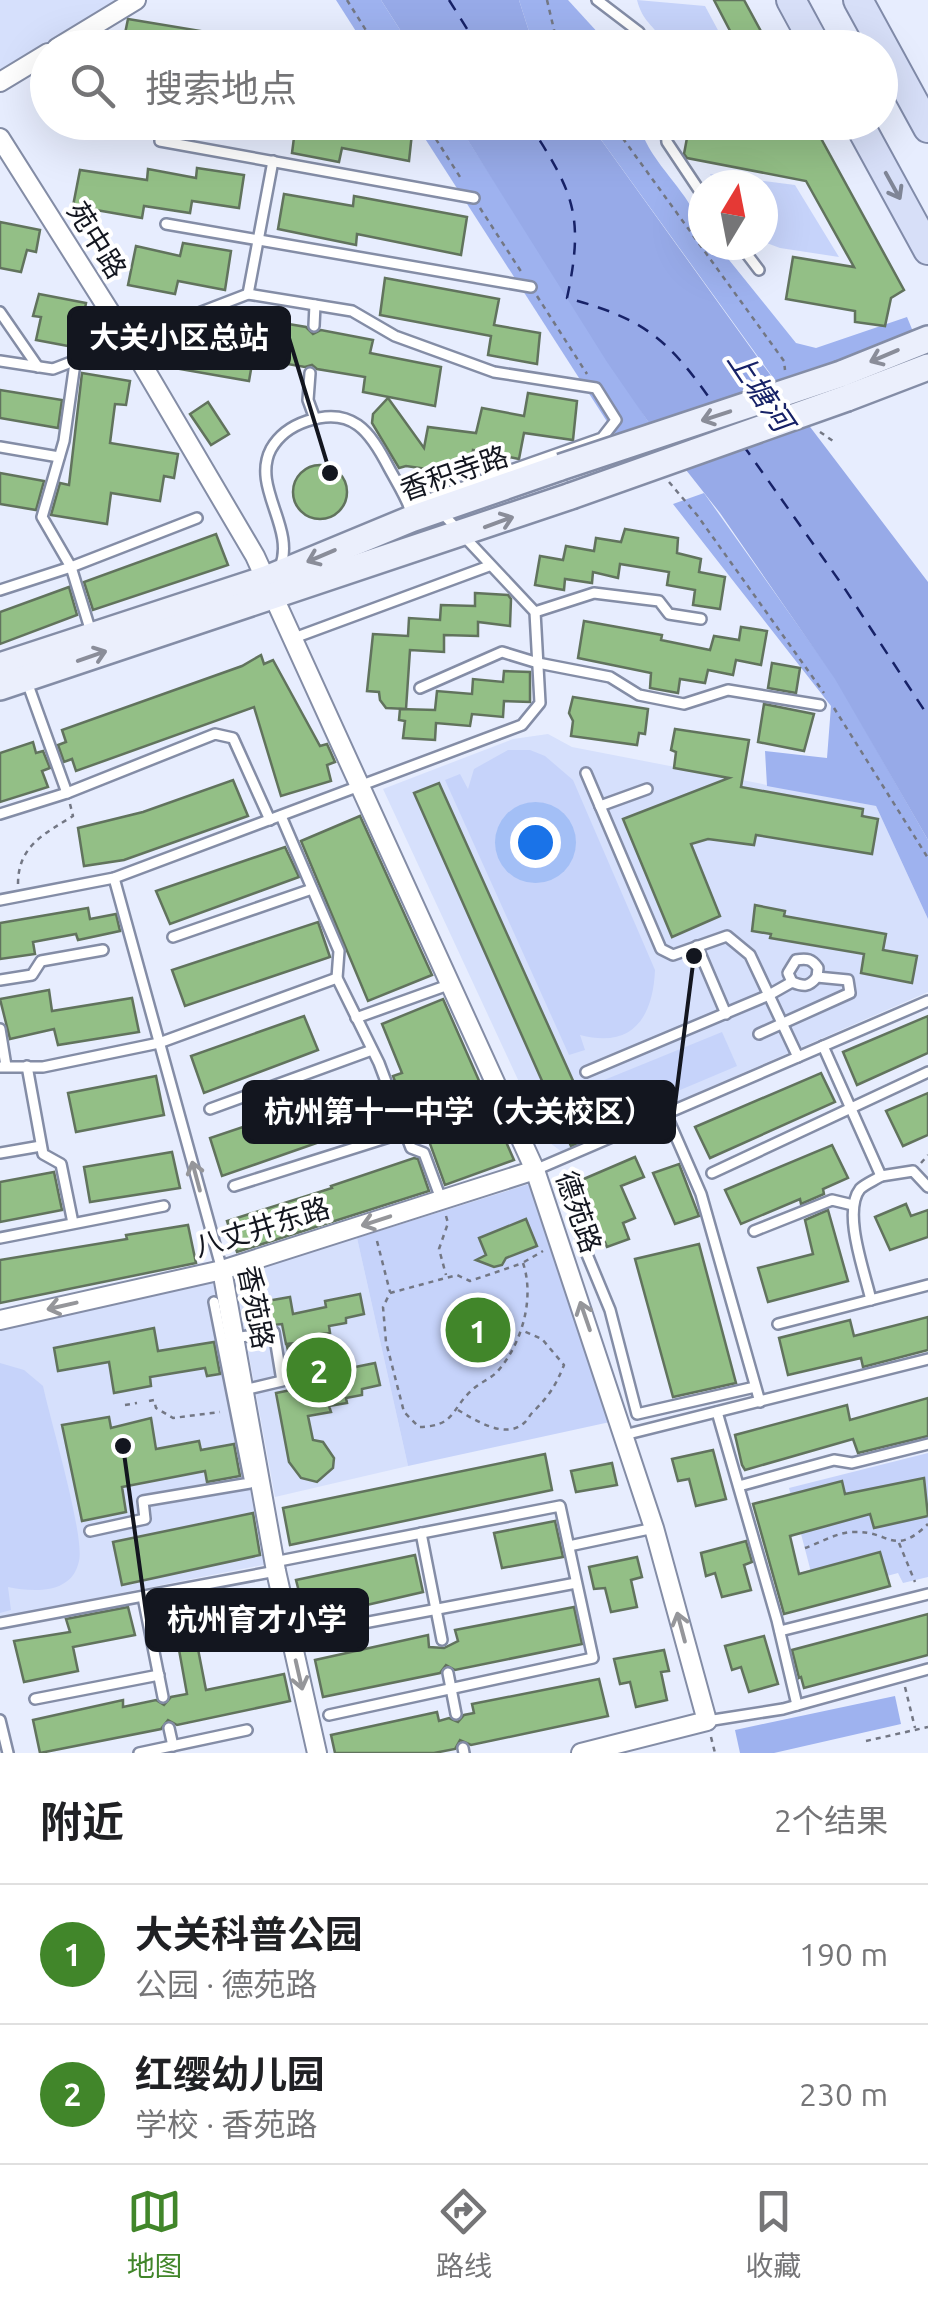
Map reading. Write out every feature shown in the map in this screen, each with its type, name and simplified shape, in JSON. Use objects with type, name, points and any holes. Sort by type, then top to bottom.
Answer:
[{"type":"main road","points":[[791,0],[807,30]]},
{"type":"main road","points":[[858,0],[874,30]]},
{"type":"main road","points":[[898,73],[928,128]]},
{"type":"main road","points":[[868,140],[928,250]]},
{"type":"main road","name":"香积寺路","points":[[0,666],[92,635],[460,536],[571,496],[844,386],[928,339]]},
{"type":"main road","points":[[844,386],[928,367]]},
{"type":"main road","name":"香积寺路","points":[[0,687],[270,587],[410,512],[439,510],[561,467],[844,386]]},
{"type":"street","points":[[88,30],[136,0]]},
{"type":"street","points":[[0,82],[30,65]]},
{"type":"street","name":"苑中路","points":[[0,138],[129,342],[270,587]]},
{"type":"street","name":"德苑路","points":[[270,587],[535,1170],[654,1528],[707,1721]]},
{"type":"street","name":"八丈井东路","points":[[0,1320],[222,1270],[535,1170]]},
{"type":"street","name":"香苑路","points":[[222,1270],[242,1400],[317,1753]]},
{"type":"street","points":[[580,1753],[707,1721]]},
{"type":"lane","points":[[596,0],[636,30]]},
{"type":"lane","points":[[160,140],[474,198]]},
{"type":"lane","points":[[668,140],[688,173]]},
{"type":"lane","points":[[248,294],[272,161]]},
{"type":"lane","points":[[166,224],[531,288]]},
{"type":"lane","points":[[751,260],[759,270]]},
{"type":"lane","points":[[0,360],[52,370],[248,294],[352,311],[395,336],[494,372],[596,388],[616,420],[602,438],[410,512],[366,429],[346,418],[316,418],[291,427],[272,446],[267,460],[266,475],[286,548],[270,587]]},
{"type":"lane","points":[[314,326],[315,305]]},
{"type":"lane","points":[[0,312],[38,367]]},
{"type":"lane","points":[[76,363],[59,457],[42,517],[71,567],[92,635]]},
{"type":"lane","points":[[310,373],[308,400],[316,418]]},
{"type":"lane","points":[[0,447],[59,457]]},
{"type":"lane","points":[[0,900],[114,878],[522,725],[540,703],[535,612],[439,510]]},
{"type":"lane","points":[[0,590],[197,518]]},
{"type":"lane","points":[[294,638],[489,566]]},
{"type":"lane","points":[[535,612],[594,593],[660,602],[669,614],[701,620]]},
{"type":"lane","points":[[420,688],[502,652],[610,677],[639,695],[684,704],[728,690],[820,705]]},
{"type":"lane","points":[[26,679],[67,792]]},
{"type":"lane","points":[[0,814],[215,734],[233,738],[270,820]]},
{"type":"lane","points":[[586,773],[661,949],[673,956],[727,936],[750,955],[798,1057]]},
{"type":"lane","points":[[600,806],[647,789]]},
{"type":"lane","points":[[282,816],[339,951],[337,978],[372,1050],[411,1148],[424,1153],[441,1200]]},
{"type":"lane","name":"香苑路","points":[[114,878],[222,1270]]},
{"type":"lane","points":[[173,937],[312,888]]},
{"type":"lane","points":[[698,946],[726,1014]]},
{"type":"lane","points":[[0,980],[32,975],[42,962],[102,950]]},
{"type":"lane","points":[[806,958],[818,968],[818,977],[802,986],[792,982],[788,973],[796,960],[806,958]]},
{"type":"lane","points":[[759,1034],[850,993],[848,980],[818,977]]},
{"type":"lane","points":[[0,1029],[3,1066],[42,1067],[159,1043],[337,978]]},
{"type":"lane","points":[[586,1072],[792,982]]},
{"type":"lane","points":[[356,1018],[451,984]]},
{"type":"lane","points":[[535,1170],[928,1001]]},
{"type":"lane","points":[[823,1046],[881,1176]]},
{"type":"lane","points":[[210,1109],[372,1050]]},
{"type":"lane","points":[[27,1066],[43,1154],[61,1164],[73,1223]]},
{"type":"lane","points":[[712,1173],[928,1072]]},
{"type":"lane","points":[[666,1114],[701,1194],[760,1402]]},
{"type":"lane","points":[[234,1186],[405,1132]]},
{"type":"lane","points":[[0,1153],[41,1146]]},
{"type":"lane","points":[[871,1300],[853,1222],[853,1205],[861,1188],[881,1176],[912,1171],[928,1187]]},
{"type":"lane","points":[[754,1231],[832,1200],[853,1205]]},
{"type":"lane","points":[[0,1238],[164,1206]]},
{"type":"lane","points":[[581,1240],[610,1310],[637,1414],[756,1387]]},
{"type":"lane","points":[[778,1324],[928,1285]]},
{"type":"lane","points":[[90,1531],[146,1519],[143,1501],[250,1483],[242,1400],[214,1302]]},
{"type":"lane","points":[[234,1338],[274,1332],[282,1381],[242,1400]]},
{"type":"lane","points":[[624,1436],[928,1359]]},
{"type":"lane","points":[[717,1412],[798,1706]]},
{"type":"lane","points":[[739,1486],[834,1460],[852,1463],[928,1444]]},
{"type":"lane","points":[[0,1624],[560,1506],[592,1658],[329,1715]]},
{"type":"lane","points":[[568,1546],[654,1528]]},
{"type":"lane","points":[[421,1534],[442,1640]]},
{"type":"lane","points":[[316,1632],[576,1583]]},
{"type":"lane","points":[[780,1632],[924,1595]]},
{"type":"lane","points":[[143,1596],[163,1697]]},
{"type":"lane","points":[[707,1721],[798,1706],[928,1669]]},
{"type":"lane","points":[[448,1673],[456,1714]]},
{"type":"lane","points":[[35,1698],[159,1675]]},
{"type":"lane","points":[[0,1720],[8,1753]]},
{"type":"lane","points":[[169,1728],[173,1746]]},
{"type":"lane","points":[[143,1753],[248,1730]]},
{"type":"path","points":[[347,0],[366,30]]},
{"type":"path","points":[[547,0],[554,30]]},
{"type":"path","points":[[437,140],[596,388]]},
{"type":"path","points":[[624,140],[784,361],[786,373]]},
{"type":"path","points":[[812,426],[833,441]]},
{"type":"path","points":[[670,482],[844,721],[928,858]]},
{"type":"path","points":[[18,896],[18,868],[23,853],[73,816],[67,792]]},
{"type":"path","points":[[441,1200],[448,1223],[439,1249],[447,1278]]},
{"type":"path","points":[[372,1222],[390,1293],[384,1307],[386,1342],[404,1412],[418,1427],[437,1427],[458,1410],[470,1390],[496,1373],[514,1346],[529,1297],[523,1263]]},
{"type":"path","points":[[390,1293],[457,1275],[470,1281],[523,1263],[560,1244]]},
{"type":"path","points":[[458,1410],[479,1423],[511,1430],[524,1424],[531,1412],[548,1400],[564,1365],[542,1339],[520,1330]]},
{"type":"path","points":[[149,1401],[154,1400],[156,1408],[173,1418],[211,1415],[242,1400]]},
{"type":"path","points":[[125,1405],[137,1403]]},
{"type":"path","points":[[805,1548],[852,1532],[898,1542],[916,1537],[928,1524]]},
{"type":"path","points":[[898,1542],[924,1595]]},
{"type":"path","points":[[902,1676],[915,1730]]},
{"type":"path","points":[[866,1740],[928,1727]]},
{"type":"shaded area","points":[[0,0],[121,0],[70,30],[30,30],[30,53],[0,71]]},
{"type":"shaded area","points":[[336,0],[381,0],[400,30],[355,30]]},
{"type":"shaded area","points":[[519,0],[568,0],[595,30],[529,30]]},
{"type":"shaded area","points":[[637,0],[705,6],[718,30],[655,30]]},
{"type":"shaded area","points":[[426,140],[468,140],[649,423],[615,434]]},
{"type":"shaded area","points":[[601,140],[646,140],[685,198],[688,260]]},
{"type":"shaded area","points":[[778,183],[795,185],[839,257],[780,248]]},
{"type":"shaded area","points":[[688,260],[729,260],[796,343],[816,348],[907,317],[914,334],[777,383]]},
{"type":"shaded area","points":[[704,493],[836,679],[928,840],[928,919],[876,806],[767,786],[765,751],[827,758],[831,706],[673,504]]},
{"type":"shaded area","points":[[548,734],[572,747],[876,806],[928,919],[928,992],[562,1152],[546,1140],[383,789],[513,739]]},
{"type":"shaded area","points":[[508,750],[530,750],[545,756],[573,780],[655,970],[650,1002],[637,1025],[614,1037],[580,1035],[585,1050],[569,1055],[445,780],[460,774],[468,789],[474,769]]},
{"type":"shaded area","points":[[722,1032],[737,1066],[602,1123],[587,1087]]},
{"type":"shaded area","points":[[529,1184],[610,1422],[408,1466],[357,1238]]},
{"type":"shaded area","points":[[357,1238],[408,1466],[275,1497],[234,1274]]},
{"type":"shaded area","points":[[216,1279],[268,1564],[0,1617],[0,1328]]},
{"type":"shaded area","points":[[0,1363],[24,1370],[43,1386],[72,1503],[79,1561],[68,1580],[50,1589],[8,1587],[11,1610],[0,1613]]},
{"type":"shaded area","points":[[928,1453],[928,1577],[903,1583],[898,1573],[817,1595],[789,1488]]},
{"type":"shaded area","points":[[895,1696],[901,1724],[774,1753],[740,1753],[735,1730]]},
{"type":"water","points":[[381,0],[519,0],[529,30],[400,30]]},
{"type":"water","name":"上塘河","points":[[468,140],[601,140],[763,365],[928,582],[928,840],[835,679],[720,513],[607,362]]},
{"type":"building","points":[[714,0],[744,0],[760,30],[730,30]]},
{"type":"building","points":[[128,19],[195,30],[126,30]]},
{"type":"building","points":[[294,140],[411,140],[409,161],[342,148],[339,162],[292,153]]},
{"type":"building","points":[[687,140],[822,140],[904,290],[891,298],[885,326],[855,322],[855,311],[786,299],[793,257],[854,267],[806,181],[778,176],[778,170],[749,170],[687,158]]},
{"type":"building","points":[[197,168],[244,175],[239,208],[192,201],[190,213],[144,206],[142,218],[73,206],[80,170],[147,180],[148,169],[196,178]]},
{"type":"building","points":[[284,194],[353,206],[354,196],[467,217],[461,255],[357,234],[356,245],[278,229]]},
{"type":"building","points":[[0,222],[40,230],[36,252],[27,250],[21,272],[0,268]]},
{"type":"building","points":[[183,243],[231,251],[225,290],[178,281],[175,294],[128,285],[136,246],[180,256]]},
{"type":"building","points":[[385,278],[499,299],[494,325],[540,333],[537,364],[488,355],[491,336],[380,315]]},
{"type":"building","points":[[39,294],[86,303],[82,324],[73,322],[68,346],[36,340],[41,317],[33,316]]},
{"type":"building","points":[[259,319],[306,327],[313,334],[321,330],[373,340],[370,353],[441,367],[435,406],[363,392],[365,377],[312,365],[253,358],[249,381],[180,369],[186,331],[254,343]]},
{"type":"building","points":[[82,373],[130,381],[126,405],[115,404],[110,443],[178,454],[174,478],[164,476],[160,501],[111,493],[107,524],[51,515],[60,483],[69,485]]},
{"type":"building","points":[[0,390],[62,400],[58,428],[0,418]]},
{"type":"building","points":[[528,393],[577,401],[573,440],[524,433],[519,459],[473,450],[470,475],[399,468],[372,423],[373,414],[388,398],[424,448],[428,427],[476,433],[482,408],[524,416]]},
{"type":"building","points":[[208,402],[229,434],[211,445],[190,414]]},
{"type":"building","points":[[320,465],[339,473],[347,492],[339,511],[320,519],[301,511],[293,492],[301,473]]},
{"type":"building","points":[[0,473],[44,481],[36,510],[0,504]]},
{"type":"building","points":[[625,529],[678,538],[677,553],[701,559],[699,572],[725,577],[720,609],[693,605],[695,590],[667,585],[669,572],[620,564],[618,578],[593,572],[592,583],[565,579],[564,590],[535,585],[540,556],[563,560],[566,546],[594,551],[596,538],[621,542]]},
{"type":"building","points":[[216,534],[228,565],[93,610],[84,582]]},
{"type":"building","points":[[69,587],[77,615],[0,644],[0,612]]},
{"type":"building","points":[[475,593],[508,595],[510,626],[478,622],[478,636],[444,635],[444,652],[410,650],[406,709],[386,708],[379,692],[367,691],[373,634],[408,636],[409,618],[440,620],[441,605],[475,606]]},
{"type":"building","points":[[584,621],[662,635],[661,640],[710,650],[714,636],[739,640],[741,627],[767,631],[761,665],[736,660],[733,675],[708,670],[705,683],[680,679],[678,693],[650,688],[651,673],[578,658]]},
{"type":"building","points":[[261,655],[264,664],[273,660],[320,746],[327,744],[335,762],[327,765],[331,781],[281,796],[254,707],[76,771],[72,759],[64,762],[58,745],[66,742],[62,730],[242,666]]},
{"type":"building","points":[[772,663],[800,668],[796,693],[768,688]]},
{"type":"building","points":[[504,671],[530,672],[530,702],[504,701],[503,717],[472,714],[470,726],[436,723],[435,740],[403,738],[405,721],[399,720],[400,709],[435,710],[437,691],[472,694],[473,679],[503,682]]},
{"type":"building","points":[[573,697],[648,709],[645,734],[639,733],[637,745],[571,736],[573,721],[569,713]]},
{"type":"building","points":[[764,704],[814,714],[804,751],[758,742]]},
{"type":"building","points":[[675,729],[749,740],[741,787],[863,809],[862,816],[878,819],[872,854],[756,835],[754,845],[708,839],[691,844],[720,916],[672,937],[623,819],[729,778],[674,768],[676,752],[671,750]]},
{"type":"building","points":[[33,742],[36,753],[43,751],[50,768],[42,771],[48,787],[0,802],[0,753]]},
{"type":"building","points":[[233,780],[248,816],[124,860],[84,866],[78,828],[143,812]]},
{"type":"building","points":[[439,783],[597,1134],[571,1146],[414,793]]},
{"type":"building","points":[[360,816],[432,975],[368,1001],[301,841]]},
{"type":"building","points":[[285,847],[299,877],[170,924],[156,891]]},
{"type":"building","points":[[755,905],[785,911],[784,916],[886,934],[883,950],[917,956],[912,983],[861,973],[864,954],[770,938],[771,934],[752,931]]},
{"type":"building","points":[[88,908],[90,919],[116,914],[120,931],[78,940],[76,934],[33,942],[35,954],[0,959],[0,923]]},
{"type":"building","points":[[318,922],[330,957],[185,1006],[172,970]]},
{"type":"building","points":[[49,990],[52,1011],[132,998],[139,1032],[58,1045],[54,1029],[10,1039],[0,999]]},
{"type":"building","points":[[443,999],[514,1160],[445,1185],[417,1108],[406,1111],[393,1076],[402,1073],[382,1024]]},
{"type":"building","points":[[304,1016],[318,1050],[204,1093],[191,1056]]},
{"type":"building","points":[[928,1016],[928,1053],[857,1085],[843,1052]]},
{"type":"building","points":[[821,1073],[835,1102],[710,1158],[695,1127]]},
{"type":"building","points":[[156,1076],[164,1115],[76,1132],[68,1093]]},
{"type":"building","points":[[377,1082],[391,1117],[222,1176],[210,1138]]},
{"type":"building","points":[[928,1093],[928,1135],[903,1146],[886,1111]]},
{"type":"building","points":[[832,1145],[848,1178],[801,1204],[800,1199],[741,1224],[725,1190]]},
{"type":"building","points":[[172,1152],[180,1188],[90,1202],[84,1167]]},
{"type":"building","points":[[635,1157],[644,1177],[621,1186],[635,1218],[623,1223],[629,1239],[607,1247],[579,1181]]},
{"type":"building","points":[[418,1159],[429,1191],[237,1252],[227,1221]]},
{"type":"building","points":[[679,1164],[699,1216],[675,1224],[653,1173]]},
{"type":"building","points":[[54,1172],[62,1210],[0,1222],[0,1182]]},
{"type":"building","points":[[906,1204],[911,1216],[928,1210],[928,1237],[890,1250],[875,1217]]},
{"type":"building","points":[[828,1210],[848,1281],[768,1302],[758,1268],[813,1254],[805,1220]]},
{"type":"building","points":[[526,1219],[537,1246],[494,1267],[476,1260],[486,1255],[479,1238]]},
{"type":"building","points":[[188,1225],[196,1263],[0,1303],[0,1260]]},
{"type":"building","points":[[699,1244],[736,1383],[673,1397],[635,1259]]},
{"type":"building","points":[[360,1294],[364,1314],[329,1326],[330,1333],[314,1335],[315,1341],[286,1344],[282,1324],[254,1327],[249,1304],[290,1297],[293,1314],[326,1307],[325,1301]]},
{"type":"building","points":[[928,1317],[928,1350],[863,1367],[861,1358],[788,1375],[779,1338],[850,1320],[854,1336]]},
{"type":"building","points":[[154,1328],[158,1351],[214,1342],[220,1374],[207,1376],[205,1368],[150,1377],[151,1386],[114,1393],[109,1362],[58,1371],[54,1348]]},
{"type":"building","points":[[297,1344],[306,1377],[375,1363],[380,1385],[362,1389],[362,1395],[346,1398],[347,1403],[329,1406],[331,1412],[308,1416],[313,1440],[323,1442],[334,1458],[333,1468],[317,1482],[301,1478],[289,1462],[276,1393],[296,1389],[287,1346]]},
{"type":"building","points":[[928,1398],[928,1436],[858,1453],[853,1439],[745,1470],[742,1465],[735,1435],[847,1405],[850,1420]]},
{"type":"building","points":[[109,1417],[111,1428],[151,1418],[156,1449],[199,1441],[201,1450],[234,1444],[240,1476],[207,1482],[205,1471],[122,1487],[126,1512],[82,1521],[62,1425]]},
{"type":"building","points":[[713,1450],[726,1499],[696,1506],[689,1479],[678,1481],[672,1459]]},
{"type":"building","points":[[545,1454],[552,1490],[290,1545],[283,1508]]},
{"type":"building","points":[[612,1463],[617,1485],[576,1492],[571,1471]]},
{"type":"building","points":[[924,1478],[928,1516],[874,1528],[870,1514],[790,1536],[799,1574],[880,1552],[890,1586],[784,1614],[753,1504],[842,1481],[845,1494]]},
{"type":"building","points":[[253,1513],[260,1555],[122,1585],[113,1542]]},
{"type":"building","points":[[555,1521],[563,1557],[502,1568],[494,1533]]},
{"type":"building","points":[[746,1541],[752,1562],[744,1565],[751,1590],[722,1597],[715,1573],[706,1576],[701,1553]]},
{"type":"building","points":[[415,1555],[423,1592],[306,1619],[296,1580]]},
{"type":"building","points":[[637,1557],[642,1577],[631,1580],[637,1607],[611,1612],[605,1588],[594,1589],[589,1567]]},
{"type":"building","points":[[268,1591],[275,1627],[197,1644],[206,1690],[284,1674],[290,1701],[177,1725],[168,1720],[161,1729],[40,1753],[33,1720],[123,1700],[123,1707],[156,1700],[164,1705],[171,1697],[187,1694],[172,1611]]},
{"type":"building","points":[[128,1607],[135,1635],[73,1647],[78,1671],[24,1682],[14,1641],[70,1632],[66,1619]]},
{"type":"building","points":[[574,1607],[582,1644],[455,1670],[446,1665],[440,1673],[323,1697],[315,1660],[428,1635],[429,1647],[444,1648],[458,1641],[455,1630]]},
{"type":"building","points":[[928,1614],[928,1655],[804,1688],[792,1650]]},
{"type":"building","points":[[764,1636],[778,1684],[749,1692],[741,1667],[732,1670],[725,1646]]},
{"type":"building","points":[[664,1650],[669,1671],[661,1672],[667,1700],[636,1707],[630,1682],[620,1684],[614,1659]]},
{"type":"building","points":[[599,1679],[608,1716],[471,1745],[460,1740],[455,1749],[434,1753],[335,1753],[331,1735],[437,1712],[439,1721],[449,1718],[458,1722],[464,1715],[474,1713],[472,1704]]},
{"type":"ferry route","points":[[449,0],[468,30]]},
{"type":"ferry route","points":[[539,140],[556,167],[571,205],[575,245],[567,298],[617,314],[653,335],[684,364],[715,406]]},
{"type":"ferry route","points":[[743,445],[843,586],[928,716]]},
{"type":"place","name":"大关小区总站","points":[[330,473]]},
{"type":"place","name":"杭州第十一中学（大关校区）","points":[[694,956]]},
{"type":"place","name":"大关科普公园","points":[[478,1330]]},
{"type":"place","name":"红缨幼儿园","points":[[319,1370]]},
{"type":"place","name":"杭州育才小学","points":[[123,1446]]}]
